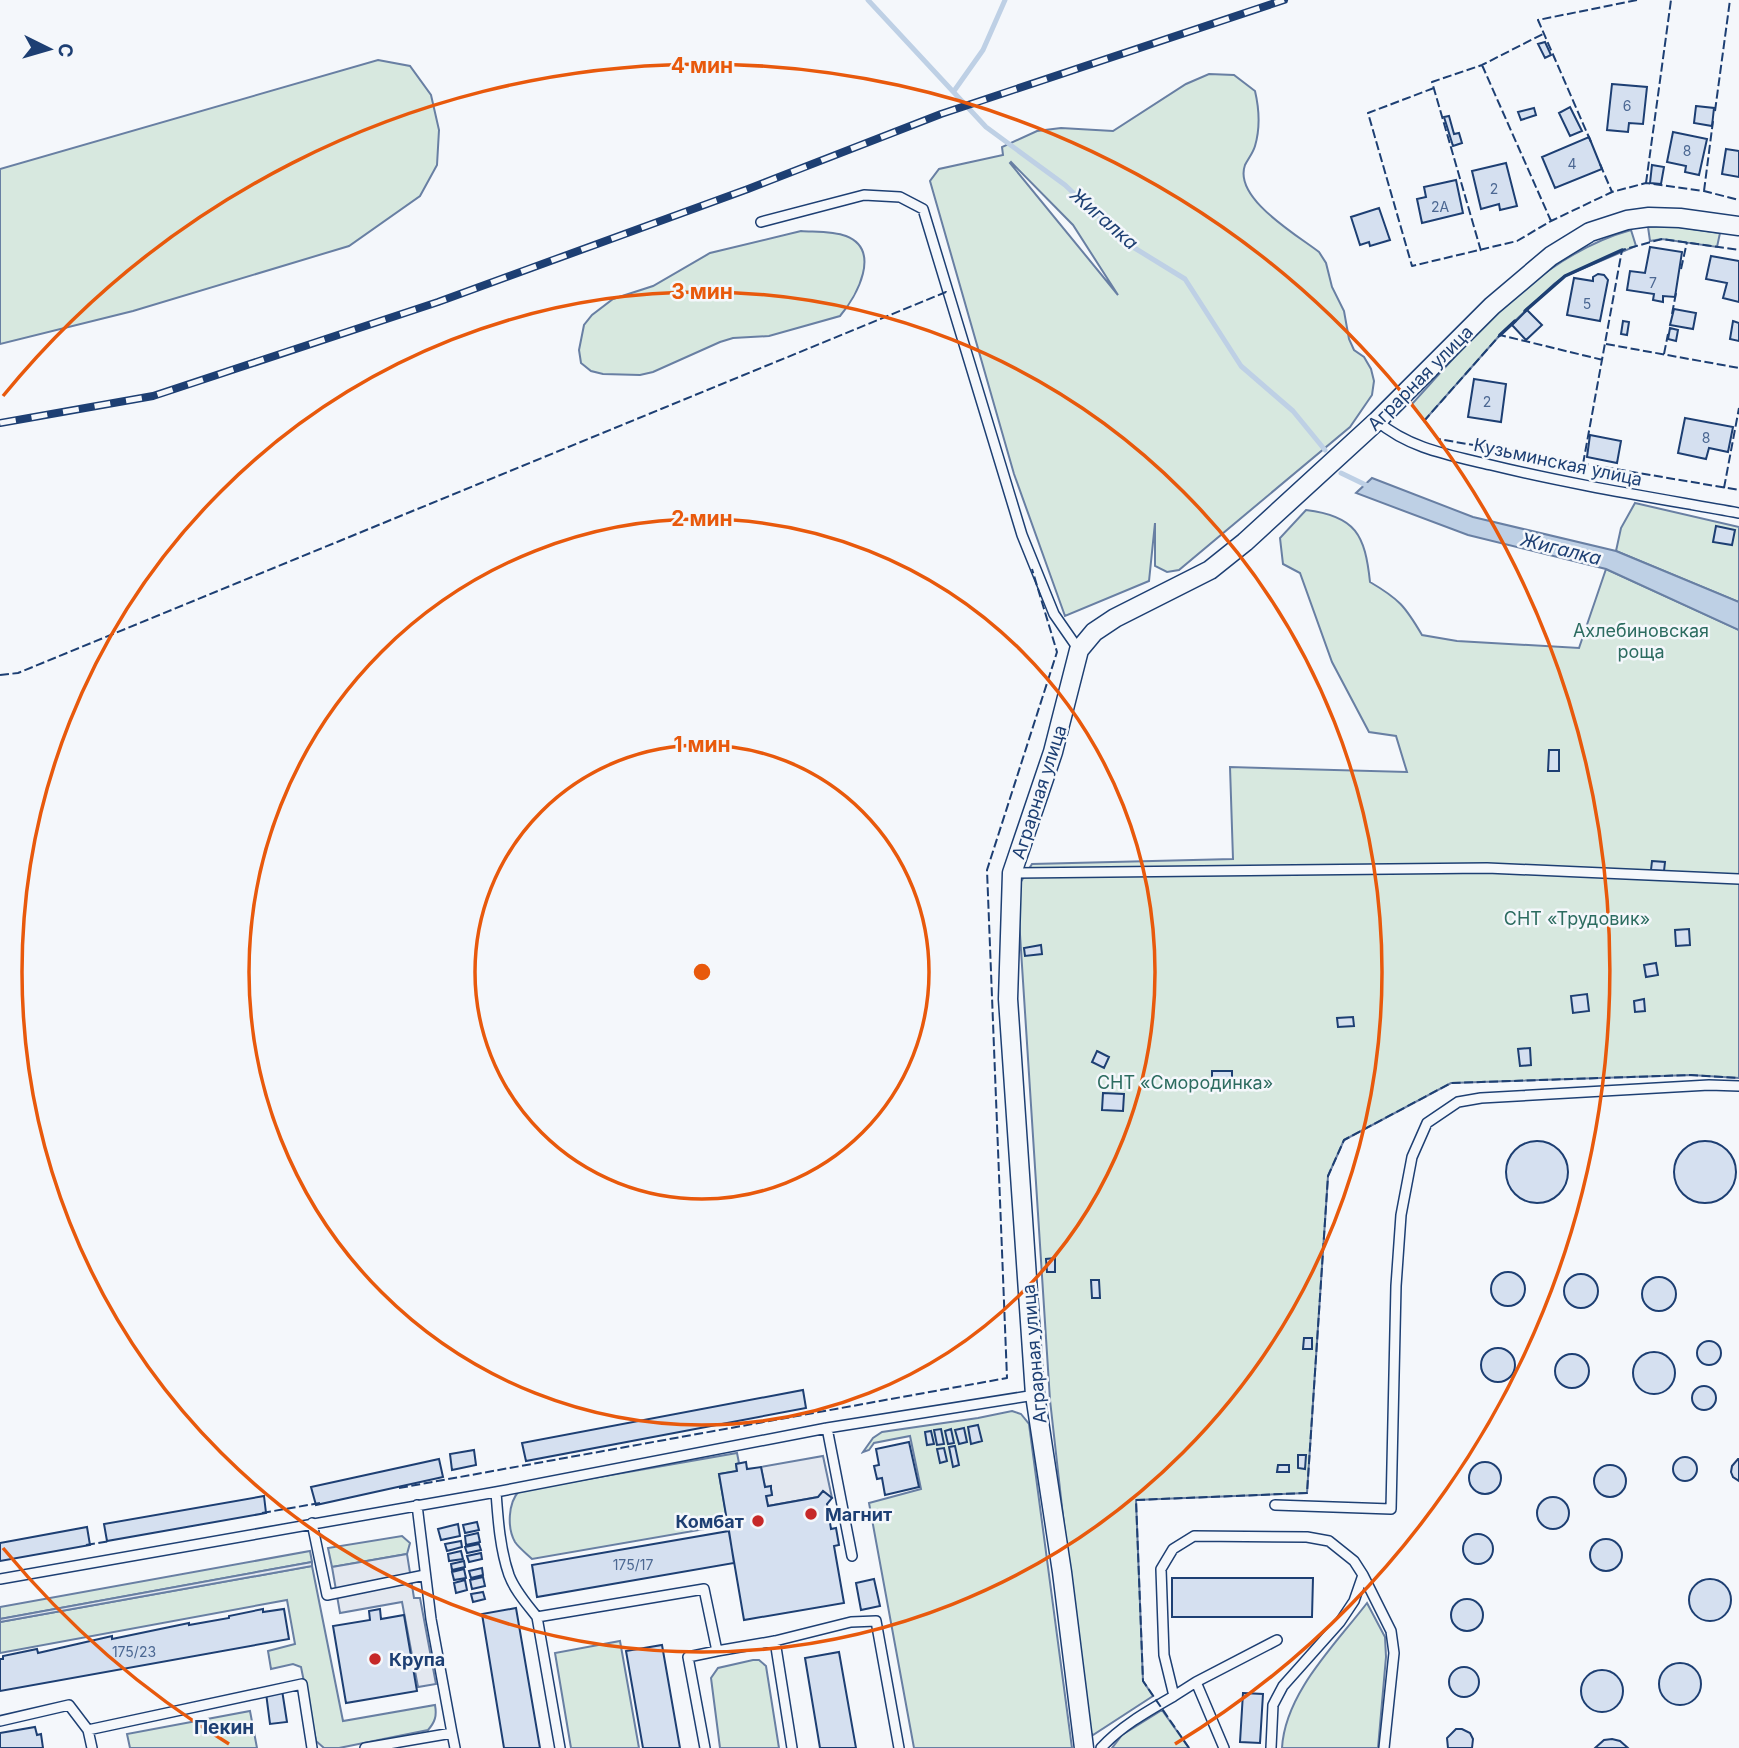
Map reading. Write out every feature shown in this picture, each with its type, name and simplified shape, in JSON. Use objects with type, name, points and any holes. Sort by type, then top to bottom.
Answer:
[{"type":"street","name":"Аграрная улица","points":[[1084,1748],[1062,1573],[1035,1395],[1008,999],[1012,873],[1053,752],[1079,650],[1094,632],[1115,618],[1210,570],[1280,513],[1492,306],[1551,257],[1590,232],[1627,220],[1649,217],[1680,218],[1739,226]]},
{"type":"lane","points":[[761,222],[864,195],[900,197],[923,209],[1022,535],[1054,614],[1079,650]]},
{"type":"lane","name":"Кузьминская улица","points":[[1377,421],[1394,436],[1438,452],[1537,477],[1739,513]]},
{"type":"lane","points":[[1012,873],[1487,868],[1739,879]]},
{"type":"lane","points":[[1275,1505],[1391,1509],[1396,1286],[1401,1215],[1412,1157],[1427,1123],[1458,1102],[1481,1098],[1709,1085],[1739,1086]]},
{"type":"lane","points":[[0,1579],[496,1492],[827,1427],[1035,1395]]},
{"type":"lane","points":[[827,1427],[852,1556]]},
{"type":"lane","points":[[496,1492],[499,1528],[509,1575],[537,1617],[560,1748]]},
{"type":"lane","points":[[417,1505],[425,1575],[456,1748]]},
{"type":"lane","points":[[312,1523],[327,1595],[425,1575]]},
{"type":"lane","points":[[1174,1696],[1164,1655],[1161,1569],[1174,1549],[1194,1536],[1307,1537],[1329,1541],[1354,1562],[1363,1575],[1391,1631],[1394,1653],[1384,1748]]},
{"type":"lane","points":[[1271,1748],[1273,1705],[1283,1686],[1340,1622],[1354,1601],[1363,1575]]},
{"type":"lane","points":[[537,1617],[704,1589],[717,1651]]},
{"type":"lane","points":[[705,1748],[688,1657],[775,1641],[851,1622],[876,1621],[900,1748]]},
{"type":"lane","points":[[1101,1748],[1111,1737],[1147,1711],[1277,1640]]},
{"type":"lane","points":[[775,1641],[792,1748]]},
{"type":"lane","points":[[1196,1682],[1224,1748]]},
{"type":"lane","points":[[88,1730],[302,1684],[312,1748]]},
{"type":"lane","points":[[0,1721],[69,1705],[88,1730],[92,1748]]},
{"type":"lane","points":[[365,1748],[452,1733]]},
{"type":"green space","points":[[378,60],[410,66],[431,95],[439,130],[437,165],[420,196],[349,246],[133,311],[0,344],[0,169]]},
{"type":"green space","points":[[1209,74],[1234,75],[1255,91],[1258,126],[1255,146],[1245,165],[1244,178],[1248,190],[1257,203],[1319,252],[1326,263],[1332,287],[1344,311],[1349,339],[1354,350],[1364,357],[1371,369],[1374,381],[1372,395],[1350,427],[1179,570],[1167,572],[1155,566],[1155,523],[1149,581],[1065,616],[1014,474],[930,181],[939,169],[1003,155],[1002,147],[1037,131],[1061,128],[1113,131],[1186,84]],"holes":[[[1011,162],[1073,225],[1118,295],[1010,163]]]},
{"type":"green space","points":[[1672,226],[1720,233],[1717,247],[1662,239],[1650,241],[1648,227]]},
{"type":"green space","points":[[1631,230],[1636,246],[1565,276],[1554,284],[1500,335],[1424,421],[1412,404],[1511,301],[1567,258],[1598,242]]},
{"type":"green space","points":[[801,231],[830,232],[846,236],[857,243],[863,252],[863,274],[859,286],[840,316],[769,336],[733,338],[640,375],[603,374],[591,371],[581,363],[579,350],[584,325],[592,315],[613,299],[653,286],[710,253]]},
{"type":"green space","name":"Ахлебиновская роща","points":[[1635,503],[1739,527],[1739,602],[1616,551],[1621,528]]},
{"type":"green space","points":[[1306,510],[1336,517],[1355,531],[1365,552],[1370,582],[1400,604],[1422,635],[1457,641],[1579,648],[1606,569],[1739,630],[1739,1078],[1691,1075],[1451,1083],[1344,1140],[1328,1176],[1307,1493],[1136,1500],[1143,1681],[1153,1696],[1093,1735],[1087,1730],[1050,1400],[1017,888],[1032,864],[1233,859],[1230,767],[1407,772],[1396,736],[1369,732],[1332,662],[1300,573],[1283,564],[1280,538]]},
{"type":"green space","points":[[1012,1411],[1021,1414],[1029,1424],[1072,1748],[914,1748],[869,1503],[921,1489],[910,1436],[874,1443],[869,1450],[863,1452],[873,1438],[882,1432]]},
{"type":"green space","points":[[737,1453],[737,1471],[719,1474],[728,1525],[532,1559],[512,1536],[511,1509],[519,1491]]},
{"type":"green space","points":[[402,1536],[410,1543],[407,1554],[332,1567],[328,1548]]},
{"type":"green space","points":[[310,1551],[312,1562],[0,1619],[0,1607]]},
{"type":"green space","points":[[312,1566],[343,1721],[435,1705],[435,1719],[428,1730],[339,1748],[324,1748],[316,1741],[301,1667],[293,1664],[271,1669],[268,1651],[295,1644],[287,1600],[0,1653],[0,1622]]},
{"type":"green space","points":[[1367,1603],[1385,1637],[1386,1657],[1378,1748],[1282,1748],[1285,1728],[1302,1689]]},
{"type":"green space","points":[[620,1641],[639,1748],[571,1748],[555,1653]]},
{"type":"green space","points":[[759,1660],[766,1666],[779,1748],[720,1748],[711,1678],[718,1668]]},
{"type":"green space","points":[[1162,1710],[1189,1748],[1112,1748],[1122,1735]]},
{"type":"green space","points":[[250,1711],[257,1748],[130,1748],[127,1734]]},
{"type":"shaded area","points":[[823,1456],[832,1498],[818,1497],[768,1506],[766,1496],[772,1495],[771,1489],[765,1487],[761,1467]]},
{"type":"shaded area","points":[[407,1554],[414,1598],[420,1598],[436,1684],[418,1687],[402,1602],[340,1613],[332,1567]]},
{"type":"shaded area","points":[[312,1562],[312,1566],[0,1622],[0,1619]]},
{"type":"water","points":[[1372,478],[1473,517],[1616,551],[1739,602],[1739,630],[1606,569],[1468,535],[1356,493]]},
{"type":"building","points":[[1545,42],[1551,55],[1545,58],[1538,44]]},
{"type":"building","points":[[1612,84],[1647,87],[1643,124],[1629,123],[1628,132],[1607,130]]},
{"type":"building","points":[[1696,106],[1714,108],[1712,126],[1694,123]]},
{"type":"building","points":[[1570,107],[1582,131],[1570,136],[1559,113]]},
{"type":"building","points":[[1534,108],[1536,115],[1521,120],[1518,112]]},
{"type":"building","points":[[1449,116],[1454,134],[1459,133],[1462,143],[1453,146],[1444,117]]},
{"type":"building","points":[[1673,132],[1707,139],[1699,175],[1685,172],[1686,166],[1667,162]]},
{"type":"building","points":[[1589,137],[1602,169],[1555,188],[1542,157]]},
{"type":"building","points":[[1726,149],[1739,151],[1739,177],[1722,174]]},
{"type":"building","points":[[1506,163],[1517,206],[1500,210],[1499,204],[1481,209],[1472,171]]},
{"type":"building","points":[[1652,165],[1664,167],[1661,184],[1650,183]]},
{"type":"building","points":[[1456,180],[1463,213],[1422,223],[1417,199],[1426,197],[1424,187]]},
{"type":"building","points":[[1379,208],[1390,240],[1370,246],[1369,242],[1360,245],[1351,217]]},
{"type":"building","points":[[1650,247],[1682,252],[1675,297],[1663,296],[1663,302],[1653,300],[1654,294],[1627,290],[1630,271],[1645,273]]},
{"type":"building","points":[[1711,256],[1739,261],[1739,302],[1723,298],[1727,283],[1706,279]]},
{"type":"building","points":[[1604,275],[1608,280],[1600,321],[1567,315],[1574,278],[1593,281],[1593,277]]},
{"type":"building","points":[[1674,309],[1696,313],[1693,329],[1670,325]]},
{"type":"building","points":[[1527,310],[1542,325],[1526,340],[1512,325]]},
{"type":"building","points":[[1623,321],[1629,322],[1627,335],[1621,334]]},
{"type":"building","points":[[1733,321],[1739,323],[1739,341],[1730,339]]},
{"type":"building","points":[[1670,328],[1678,330],[1676,341],[1668,339]]},
{"type":"building","points":[[1474,379],[1506,384],[1501,422],[1468,417]]},
{"type":"building","points":[[1685,418],[1733,427],[1728,452],[1709,448],[1706,459],[1678,453]]},
{"type":"building","points":[[1590,435],[1621,441],[1617,463],[1587,457]]},
{"type":"building","points":[[1716,526],[1735,530],[1732,545],[1713,542]]},
{"type":"building","points":[[1549,750],[1559,750],[1559,771],[1548,771]]},
{"type":"building","points":[[1652,861],[1665,862],[1664,871],[1651,870]]},
{"type":"building","points":[[1689,929],[1690,945],[1676,946],[1675,930]]},
{"type":"building","points":[[1041,945],[1042,954],[1025,956],[1024,948]]},
{"type":"building","points":[[1656,963],[1658,975],[1646,977],[1644,965]]},
{"type":"building","points":[[1587,994],[1589,1011],[1573,1013],[1571,996]]},
{"type":"building","points":[[1644,999],[1645,1011],[1635,1012],[1634,1001]]},
{"type":"building","points":[[1353,1017],[1354,1026],[1338,1027],[1337,1018]]},
{"type":"building","points":[[1530,1048],[1531,1065],[1520,1066],[1518,1049]]},
{"type":"building","points":[[1097,1051],[1109,1057],[1104,1068],[1092,1062]]},
{"type":"building","points":[[1212,1071],[1232,1071],[1232,1080],[1212,1080]]},
{"type":"building","points":[[1103,1093],[1124,1094],[1123,1111],[1102,1110]]},
{"type":"building","points":[[1531,1141],[1543,1141],[1559,1150],[1566,1160],[1566,1184],[1559,1194],[1543,1203],[1531,1203],[1520,1198],[1511,1189],[1506,1178],[1506,1166],[1511,1155],[1520,1146]]},
{"type":"building","points":[[1699,1141],[1711,1141],[1727,1150],[1734,1160],[1734,1184],[1727,1194],[1711,1203],[1699,1203],[1688,1198],[1679,1189],[1674,1178],[1674,1166],[1679,1155],[1688,1146]]},
{"type":"building","points":[[1055,1258],[1055,1272],[1047,1272],[1046,1259]]},
{"type":"building","points":[[1508,1272],[1520,1277],[1525,1289],[1520,1301],[1508,1306],[1496,1301],[1491,1289],[1496,1277]]},
{"type":"building","points":[[1581,1274],[1593,1279],[1598,1291],[1593,1303],[1581,1308],[1569,1303],[1564,1291],[1569,1279]]},
{"type":"building","points":[[1659,1277],[1671,1282],[1676,1294],[1671,1306],[1659,1311],[1647,1306],[1642,1294],[1647,1282]]},
{"type":"building","points":[[1091,1280],[1099,1280],[1100,1298],[1092,1298]]},
{"type":"building","points":[[1304,1338],[1312,1338],[1312,1349],[1303,1349]]},
{"type":"building","points":[[1709,1341],[1717,1345],[1721,1353],[1717,1361],[1709,1365],[1701,1361],[1697,1353],[1701,1345]]},
{"type":"building","points":[[1498,1348],[1510,1353],[1515,1365],[1510,1377],[1498,1382],[1486,1377],[1481,1365],[1486,1353]]},
{"type":"building","points":[[1654,1352],[1669,1358],[1675,1373],[1669,1388],[1654,1394],[1639,1388],[1633,1373],[1639,1358]]},
{"type":"building","points":[[1572,1354],[1584,1359],[1589,1371],[1584,1383],[1572,1388],[1560,1383],[1555,1371],[1560,1359]]},
{"type":"building","points":[[1704,1386],[1712,1390],[1716,1398],[1712,1406],[1704,1410],[1696,1406],[1692,1398],[1696,1390]]},
{"type":"building","points":[[803,1390],[806,1408],[526,1461],[522,1443]]},
{"type":"building","points":[[978,1425],[982,1441],[971,1444],[968,1427]]},
{"type":"building","points":[[964,1428],[967,1442],[959,1444],[955,1430]]},
{"type":"building","points":[[941,1429],[944,1444],[937,1445],[934,1430]]},
{"type":"building","points":[[951,1429],[954,1443],[948,1444],[945,1431]]},
{"type":"building","points":[[931,1431],[934,1444],[927,1445],[925,1432]]},
{"type":"building","points":[[909,1442],[919,1487],[885,1495],[882,1478],[877,1479],[874,1466],[879,1465],[876,1449]]},
{"type":"building","points":[[955,1446],[959,1465],[953,1467],[949,1447]]},
{"type":"building","points":[[944,1448],[947,1461],[940,1463],[937,1449]]},
{"type":"building","points":[[474,1450],[476,1465],[452,1470],[450,1454]]},
{"type":"building","points":[[1298,1455],[1306,1455],[1305,1469],[1298,1468]]},
{"type":"building","points":[[1685,1457],[1693,1461],[1697,1469],[1693,1477],[1685,1481],[1677,1477],[1673,1469],[1677,1461]]},
{"type":"building","points":[[439,1459],[443,1477],[316,1505],[311,1487]]},
{"type":"building","points":[[1739,1459],[1739,1481],[1731,1472]]},
{"type":"building","points":[[746,1462],[747,1469],[761,1467],[765,1487],[771,1486],[772,1495],[766,1496],[768,1506],[818,1497],[823,1491],[832,1498],[827,1504],[831,1529],[836,1528],[839,1545],[834,1546],[844,1603],[744,1620],[719,1474],[737,1471],[736,1464]]},
{"type":"building","points":[[1485,1462],[1496,1467],[1501,1478],[1496,1489],[1485,1494],[1474,1489],[1469,1478],[1474,1467]]},
{"type":"building","points":[[1278,1465],[1289,1465],[1289,1472],[1277,1472]]},
{"type":"building","points":[[1610,1465],[1622,1469],[1626,1481],[1622,1493],[1610,1497],[1598,1493],[1594,1481],[1598,1469]]},
{"type":"building","points":[[264,1496],[266,1513],[107,1541],[104,1524]]},
{"type":"building","points":[[1553,1497],[1564,1502],[1569,1513],[1564,1524],[1553,1529],[1542,1524],[1537,1513],[1542,1502]]},
{"type":"building","points":[[477,1522],[479,1530],[465,1533],[463,1525]]},
{"type":"building","points":[[458,1524],[460,1536],[441,1540],[438,1529]]},
{"type":"building","points":[[87,1527],[90,1545],[0,1561],[0,1543]]},
{"type":"building","points":[[729,1531],[734,1563],[537,1597],[532,1565]]},
{"type":"building","points":[[478,1533],[480,1542],[466,1545],[465,1536]]},
{"type":"building","points":[[1478,1534],[1489,1538],[1493,1549],[1489,1560],[1478,1564],[1467,1560],[1463,1549],[1467,1538]]},
{"type":"building","points":[[1606,1539],[1617,1544],[1622,1555],[1617,1566],[1606,1571],[1595,1566],[1590,1555],[1595,1544]]},
{"type":"building","points":[[461,1541],[462,1547],[447,1551],[445,1544]]},
{"type":"building","points":[[479,1544],[481,1550],[467,1553],[465,1547]]},
{"type":"building","points":[[461,1551],[463,1559],[449,1561],[448,1554]]},
{"type":"building","points":[[481,1553],[482,1559],[469,1562],[467,1556]]},
{"type":"building","points":[[464,1561],[465,1567],[452,1570],[451,1564]]},
{"type":"building","points":[[482,1568],[483,1575],[471,1578],[469,1571]]},
{"type":"building","points":[[464,1569],[466,1578],[454,1580],[452,1572]]},
{"type":"building","points":[[483,1577],[485,1586],[472,1589],[470,1580]]},
{"type":"building","points":[[1172,1578],[1313,1578],[1312,1617],[1172,1617]]},
{"type":"building","points":[[874,1579],[880,1606],[861,1610],[856,1583]]},
{"type":"building","points":[[1710,1579],[1725,1585],[1731,1600],[1725,1615],[1710,1621],[1695,1615],[1689,1600],[1695,1585]]},
{"type":"building","points":[[465,1580],[467,1590],[456,1593],[454,1583]]},
{"type":"building","points":[[483,1592],[485,1599],[473,1602],[471,1594]]},
{"type":"building","points":[[1467,1599],[1479,1603],[1483,1615],[1479,1627],[1467,1631],[1455,1627],[1451,1615],[1455,1603]]},
{"type":"building","points":[[516,1608],[540,1748],[504,1748],[482,1614]]},
{"type":"building","points":[[263,1609],[263,1612],[284,1609],[289,1639],[0,1691],[0,1659],[3,1659],[3,1656],[37,1649],[38,1653],[112,1636],[112,1639],[189,1623],[229,1618]]},
{"type":"building","name":"Крупа","points":[[380,1609],[381,1619],[404,1615],[417,1691],[346,1703],[333,1626],[370,1620],[369,1611]]},
{"type":"building","points":[[662,1645],[680,1748],[643,1748],[626,1651]]},
{"type":"building","points":[[839,1652],[856,1748],[820,1748],[805,1658]]},
{"type":"building","points":[[1680,1663],[1695,1669],[1701,1684],[1695,1699],[1680,1705],[1665,1699],[1659,1684],[1665,1669]]},
{"type":"building","points":[[1464,1667],[1470,1668],[1478,1676],[1478,1688],[1470,1696],[1464,1697],[1458,1696],[1450,1688],[1449,1682],[1450,1676],[1458,1668]]},
{"type":"building","points":[[1602,1670],[1617,1676],[1623,1691],[1617,1706],[1602,1712],[1587,1706],[1581,1691],[1587,1676]]},
{"type":"building","points":[[282,1690],[287,1722],[270,1724],[266,1693]]},
{"type":"building","points":[[1243,1693],[1263,1694],[1260,1743],[1240,1742]]},
{"type":"building","points":[[35,1727],[37,1735],[41,1734],[43,1748],[0,1748],[0,1733]]},
{"type":"building","points":[[1456,1729],[1470,1733],[1473,1739],[1472,1748],[1448,1748],[1447,1738]]},
{"type":"building","points":[[1604,1740],[1620,1741],[1628,1748],[1595,1748]]},
{"type":"waterway","name":"Жигалка","points":[[868,0],[986,127],[1065,185],[1128,244],[1185,279],[1241,366],[1293,411],[1325,450]]},
{"type":"waterway","points":[[954,91],[983,50],[1005,0]]},
{"type":"waterway","name":"Жигалка","points":[[1341,473],[1370,487]]},
{"type":"railway","points":[[0,423],[153,396],[438,302],[748,189],[941,114],[1284,0]]},
{"type":"fence","points":[[1591,142],[1538,20],[1637,0]]},
{"type":"fence","points":[[1646,183],[1671,0]]},
{"type":"fence","points":[[1715,111],[1730,0]]},
{"type":"fence","points":[[1481,251],[1432,82],[1482,65],[1543,34]]},
{"type":"fence","points":[[1482,65],[1551,221]]},
{"type":"fence","points":[[1434,88],[1368,113],[1412,266],[1517,241],[1551,221],[1612,192],[1646,183],[1704,191],[1739,200]]},
{"type":"fence","points":[[1704,191],[1713,121]]},
{"type":"fence","points":[[1600,164],[1612,192]]},
{"type":"fence","points":[[1583,464],[1622,250],[1662,239],[1739,250]]},
{"type":"fence","points":[[1681,269],[1687,242]]},
{"type":"fence","points":[[0,675],[18,673],[946,292],[947,295]]},
{"type":"fence","points":[[1672,314],[1676,293]]},
{"type":"fence","points":[[1664,354],[1668,334]]},
{"type":"fence","points":[[1603,360],[1500,335],[1424,421],[1438,439],[1739,490]]},
{"type":"fence","points":[[1606,344],[1739,368]]},
{"type":"fence","points":[[1724,488],[1739,408]]},
{"type":"fence","points":[[399,1488],[1007,1378],[987,870],[1057,652],[1032,569]]},
{"type":"fence","points":[[1189,1748],[1143,1681],[1136,1500],[1307,1493],[1328,1176],[1344,1140],[1451,1083],[1691,1075],[1739,1078]]},
{"type":"fence","points":[[262,1513],[320,1503]]},
{"type":"fence","points":[[86,1545],[110,1541]]},
{"type":"wall","points":[[1525,311],[1565,276],[1622,250]]},
{"type":"wall","points":[[1500,335],[1515,321]]},
{"type":"place","name":"Магнит","points":[[811,1514]]},
{"type":"place","name":"Комбат","points":[[758,1521]]},
{"type":"place","name":"Крупа","points":[[375,1659]]},
{"type":"district","name":"Пекин","points":[[224,1727]]},
{"type":"park label","name":"СНТ «Трудовик»","points":[[1577,918]]},
{"type":"park label","name":"СНТ «Смородинка»","points":[[1185,1082]]}]
